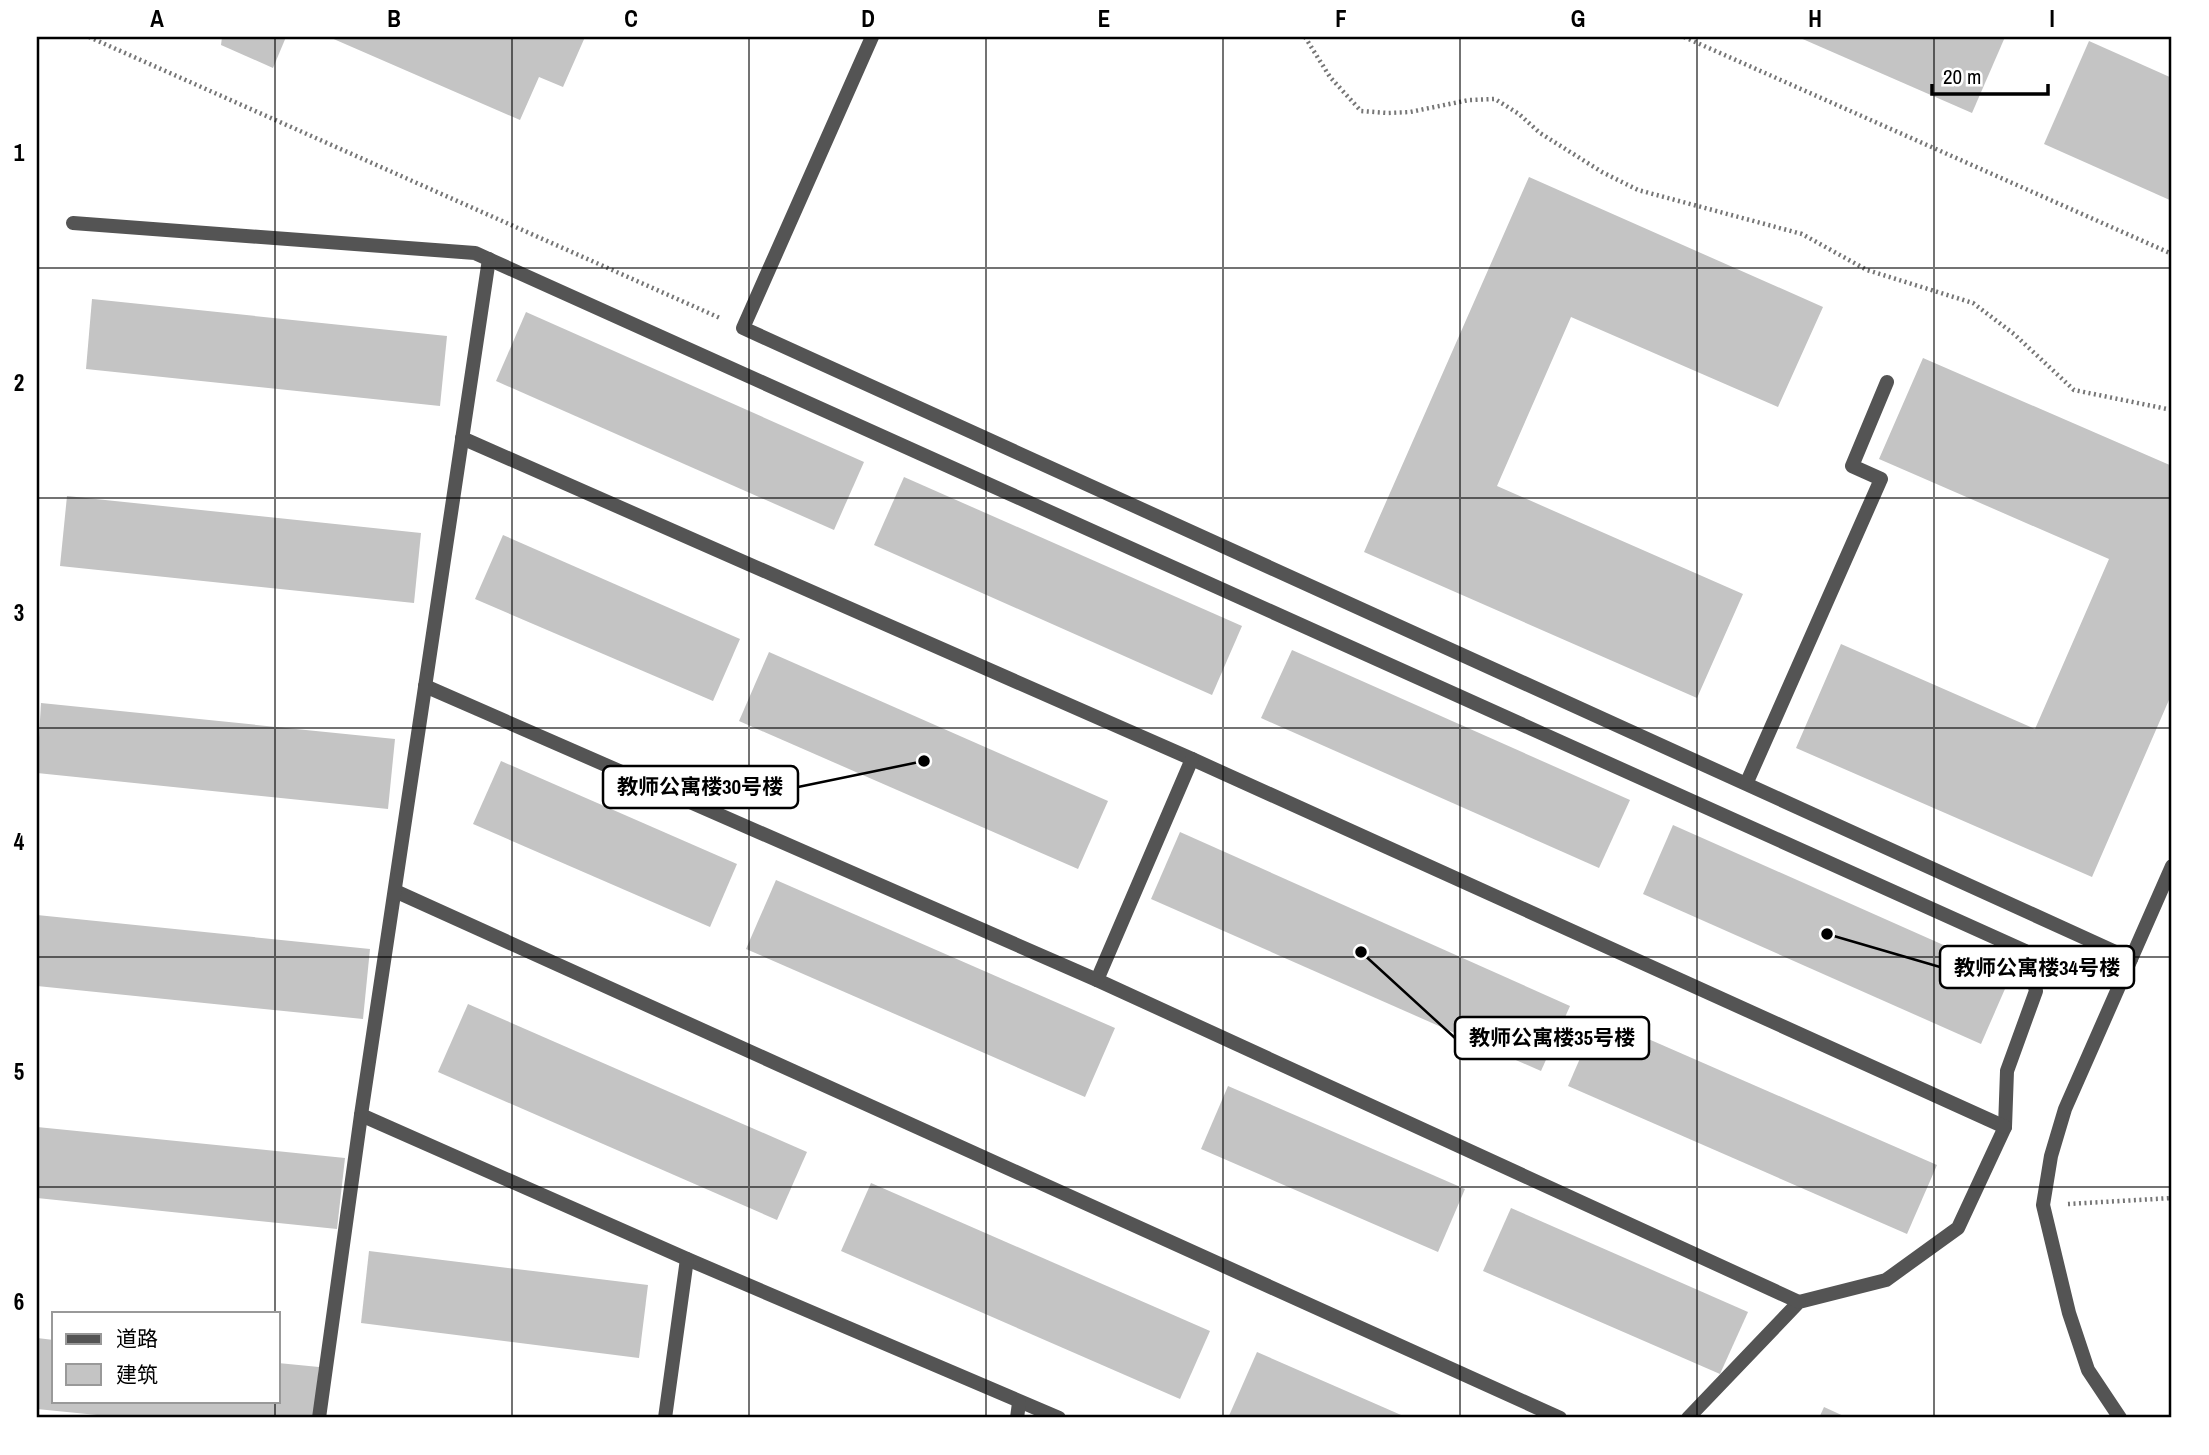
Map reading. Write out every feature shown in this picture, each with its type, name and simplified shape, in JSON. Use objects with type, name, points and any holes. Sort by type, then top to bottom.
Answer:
[{"type":"street","points":[[872,37],[743,328],[1747,782],[2131,959]]},
{"type":"street","points":[[73,223],[475,253],[2025,951],[2035,991],[2007,1071],[2005,1127],[1958,1228],[1886,1280],[1799,1302],[1688,1418]]},
{"type":"street","points":[[318,1418],[489,260]]},
{"type":"street","points":[[1747,782],[1881,479],[1852,466],[1887,382]]},
{"type":"street","points":[[462,438],[1192,759],[2005,1127]]},
{"type":"street","points":[[425,686],[1097,979],[1799,1302]]},
{"type":"street","points":[[1097,979],[1192,759]]},
{"type":"street","points":[[2120,1418],[2088,1370],[2069,1312],[2043,1205],[2065,1109],[2172,866]]},
{"type":"street","points":[[395,891],[1560,1418]]},
{"type":"street","points":[[361,1115],[687,1259],[1059,1418]]},
{"type":"street","points":[[665,1418],[687,1259]]},
{"type":"street","points":[[1017,1418],[1019,1402]]},
{"type":"path","points":[[89,37],[743,328]]},
{"type":"path","points":[[1305,37],[1330,77],[1361,111],[1388,113],[1469,100],[1495,99],[1519,114],[1540,133],[1602,172],[1638,190],[1801,234],[1867,270],[1973,303],[2014,334],[2074,390],[2172,410]]},
{"type":"path","points":[[1684,37],[2172,254]]},
{"type":"path","points":[[2043,1205],[2172,1198]]},
{"type":"building","points":[[222,37],[286,37],[273,68],[221,45]]},
{"type":"building","points":[[329,37],[585,37],[563,87],[539,77],[520,120]]},
{"type":"building","points":[[1798,37],[2005,37],[1972,113]]},
{"type":"building","points":[[2089,41],[2172,78],[2172,201],[2044,144]]},
{"type":"building","points":[[1529,177],[1823,307],[1778,407],[1571,317],[1497,486],[1743,594],[1697,698],[1364,552]]},
{"type":"building","points":[[92,299],[447,336],[440,406],[86,369]]},
{"type":"building","points":[[526,312],[864,462],[834,530],[496,381]]},
{"type":"building","points":[[1923,358],[2172,466],[2172,693],[2092,877],[1796,748],[1841,644],[2035,729],[2109,559],[1879,459]]},
{"type":"building","points":[[904,477],[1242,626],[1212,695],[874,545]]},
{"type":"building","points":[[67,496],[421,533],[414,603],[60,566]]},
{"type":"building","points":[[503,535],[740,639],[713,701],[475,599]]},
{"type":"building","points":[[1292,650],[1630,800],[1599,868],[1261,718]]},
{"type":"building","points":[[769,652],[1108,801],[1078,869],[739,721]]},
{"type":"building","points":[[41,703],[395,739],[388,809],[37,773]]},
{"type":"building","points":[[501,761],[737,864],[710,927],[473,824]]},
{"type":"building","points":[[1673,825],[2011,975],[1981,1044],[1643,894]]},
{"type":"building","points":[[1180,832],[1570,1006],[1541,1071],[1151,899]]},
{"type":"building","points":[[776,880],[1115,1028],[1085,1097],[746,949]]},
{"type":"building","points":[[37,915],[370,949],[363,1019],[37,986]]},
{"type":"building","points":[[468,1004],[807,1152],[777,1220],[438,1072]]},
{"type":"building","points":[[1598,1017],[1937,1165],[1907,1234],[1568,1086]]},
{"type":"building","points":[[1228,1086],[1465,1189],[1438,1252],[1201,1149]]},
{"type":"building","points":[[37,1127],[345,1158],[337,1229],[37,1198]]},
{"type":"building","points":[[871,1183],[1210,1331],[1180,1399],[841,1251]]},
{"type":"building","points":[[1511,1208],[1748,1312],[1720,1374],[1483,1271]]},
{"type":"building","points":[[369,1251],[648,1285],[639,1358],[361,1323]]},
{"type":"building","points":[[37,1338],[52,1340],[52,1402],[280,1402],[280,1363],[319,1367],[314,1418],[127,1418],[37,1409]]},
{"type":"building","points":[[1257,1352],[1408,1418],[1228,1418]]},
{"type":"building","points":[[1824,1407],[1848,1418],[1819,1418]]},
{"type":"place","name":"教师公寓楼30号楼","points":[[924,761]]},
{"type":"place","name":"教师公寓楼34号楼","points":[[1827,934]]},
{"type":"place","name":"教师公寓楼35号楼","points":[[1361,952]]}]
